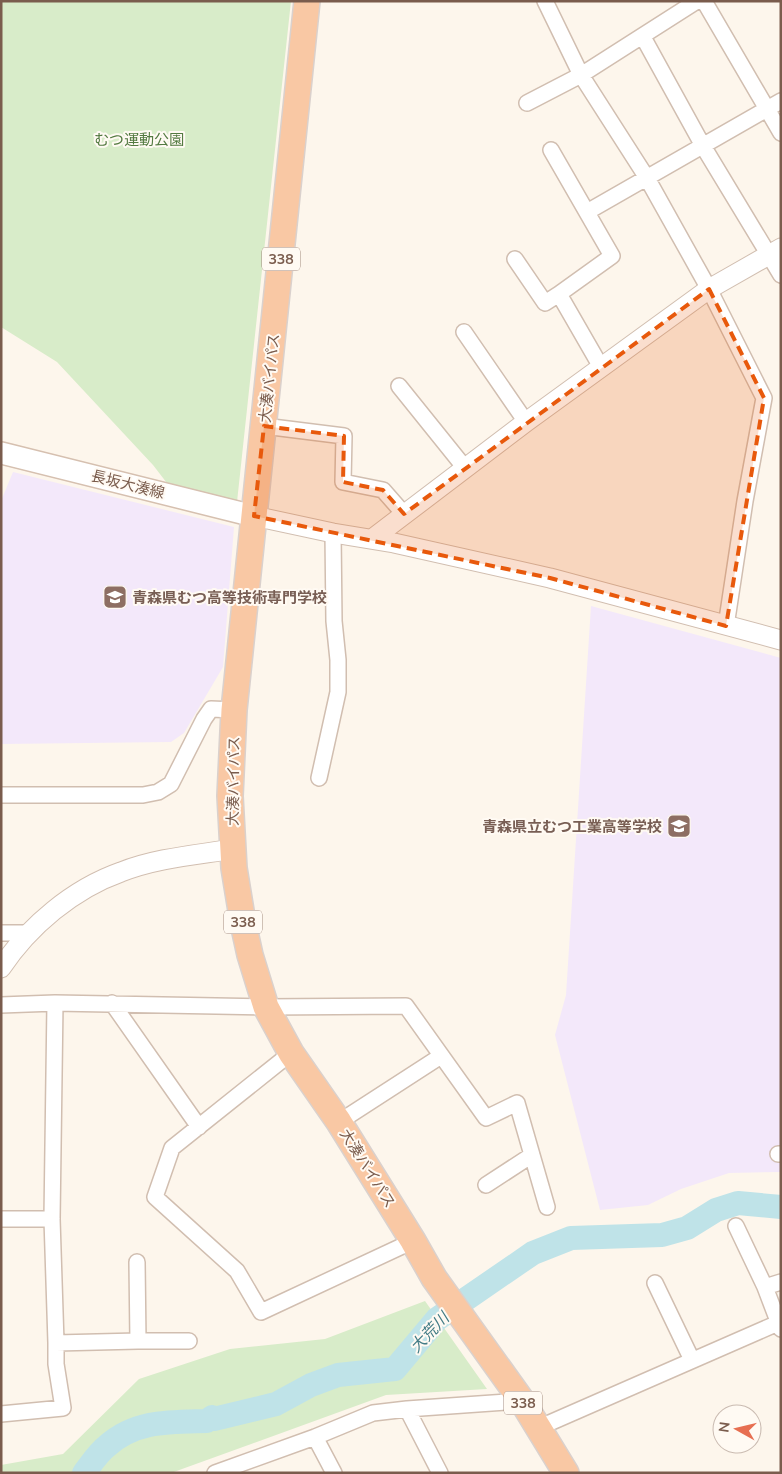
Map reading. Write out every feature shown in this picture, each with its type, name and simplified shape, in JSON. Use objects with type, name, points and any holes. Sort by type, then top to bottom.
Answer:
[{"type":"highway","name":"大湊バイパス","points":[[307,1],[234,710],[230,796],[234,868],[243,922],[250,955],[266,1007],[291,1053],[339,1122],[434,1278],[522,1401],[566,1473]]},
{"type":"main road","name":"長坂大湊線","points":[[1,453],[254,516]]},
{"type":"street","points":[[545,1],[581,75],[647,178],[709,289],[764,398],[745,501],[726,626]]},
{"type":"street","points":[[527,103],[581,75],[697,1]]},
{"type":"street","points":[[704,1],[781,133]]},
{"type":"street","points":[[643,37],[703,146],[775,251],[781,275]]},
{"type":"street","points":[[587,212],[781,101]]},
{"type":"street","points":[[515,259],[545,303],[612,256],[551,150]]},
{"type":"street","points":[[372,539],[526,422],[709,289],[775,251]]},
{"type":"street","points":[[559,294],[601,367]]},
{"type":"street","points":[[464,332],[526,422]]},
{"type":"street","points":[[399,386],[465,468]]},
{"type":"street","points":[[264,426],[344,436],[343,482],[383,490],[404,514]]},
{"type":"street","points":[[254,516],[372,539],[550,578],[781,640]]},
{"type":"street","points":[[319,778],[338,692],[338,660],[334,621],[333,532]]},
{"type":"street","points":[[1,795],[143,795],[158,792],[171,784],[211,709],[234,710]]},
{"type":"street","points":[[1,968],[28,933],[74,896],[96,883],[121,871],[155,862],[233,849]]},
{"type":"street","points":[[1,933],[28,933]]},
{"type":"street","points":[[1,1414],[63,1408],[56,1364],[52,1220],[55,1003]]},
{"type":"street","points":[[112,1003],[199,1127]]},
{"type":"street","points":[[1,1005],[112,1003],[266,1007],[406,1006],[486,1118],[517,1103],[547,1207]]},
{"type":"street","points":[[291,1053],[172,1148],[155,1197],[237,1271],[261,1312],[413,1241]]},
{"type":"street","points":[[339,1122],[441,1056]]},
{"type":"street","points":[[486,1185],[532,1155]]},
{"type":"street","points":[[1,1219],[52,1220]]},
{"type":"street","points":[[538,1428],[692,1360],[780,1326],[765,1287],[736,1226]]},
{"type":"street","points":[[137,1262],[138,1341]]},
{"type":"street","points":[[765,1287],[781,1282]]},
{"type":"street","points":[[655,1283],[692,1360]]},
{"type":"street","points":[[56,1344],[189,1341]]},
{"type":"street","points":[[226,1471],[373,1413],[522,1401]]},
{"type":"street","points":[[407,1409],[440,1473]]},
{"type":"street","points":[[315,1437],[334,1473]]},
{"type":"highlighted area","points":[[709,289],[764,398],[726,626],[550,578],[254,516],[264,426],[344,436],[343,482],[383,490],[404,514]]},
{"type":"shaded area","name":"青森県むつ高等技術専門学校","points":[[13,472],[234,527],[223,667],[184,733],[171,742],[1,744],[1,501]]},
{"type":"shaded area","name":"青森県立むつ工業高等学校","points":[[591,606],[781,658],[781,1172],[729,1173],[681,1189],[648,1205],[600,1210],[555,1035],[566,995]]},
{"type":"green space","name":"むつ運動公園","points":[[1,1],[291,1],[237,502],[170,487],[153,465],[57,362],[1,327]]},
{"type":"green space","points":[[425,1301],[487,1389],[386,1395],[171,1473],[1,1473],[1,1465],[63,1454],[139,1379],[230,1349],[325,1339]]},
{"type":"waterway","name":"大荒川","points":[[84,1473],[107,1446],[130,1431],[167,1422],[207,1421],[212,1417],[214,1419],[276,1404],[311,1385],[338,1375],[395,1369],[437,1319],[533,1253],[571,1238],[662,1235],[687,1228],[716,1210],[738,1203],[781,1207]]},
{"type":"place","name":"青森県むつ高等技術専門学校","points":[[115,597]]},
{"type":"place","name":"青森県立むつ工業高等学校","points":[[679,826]]}]
